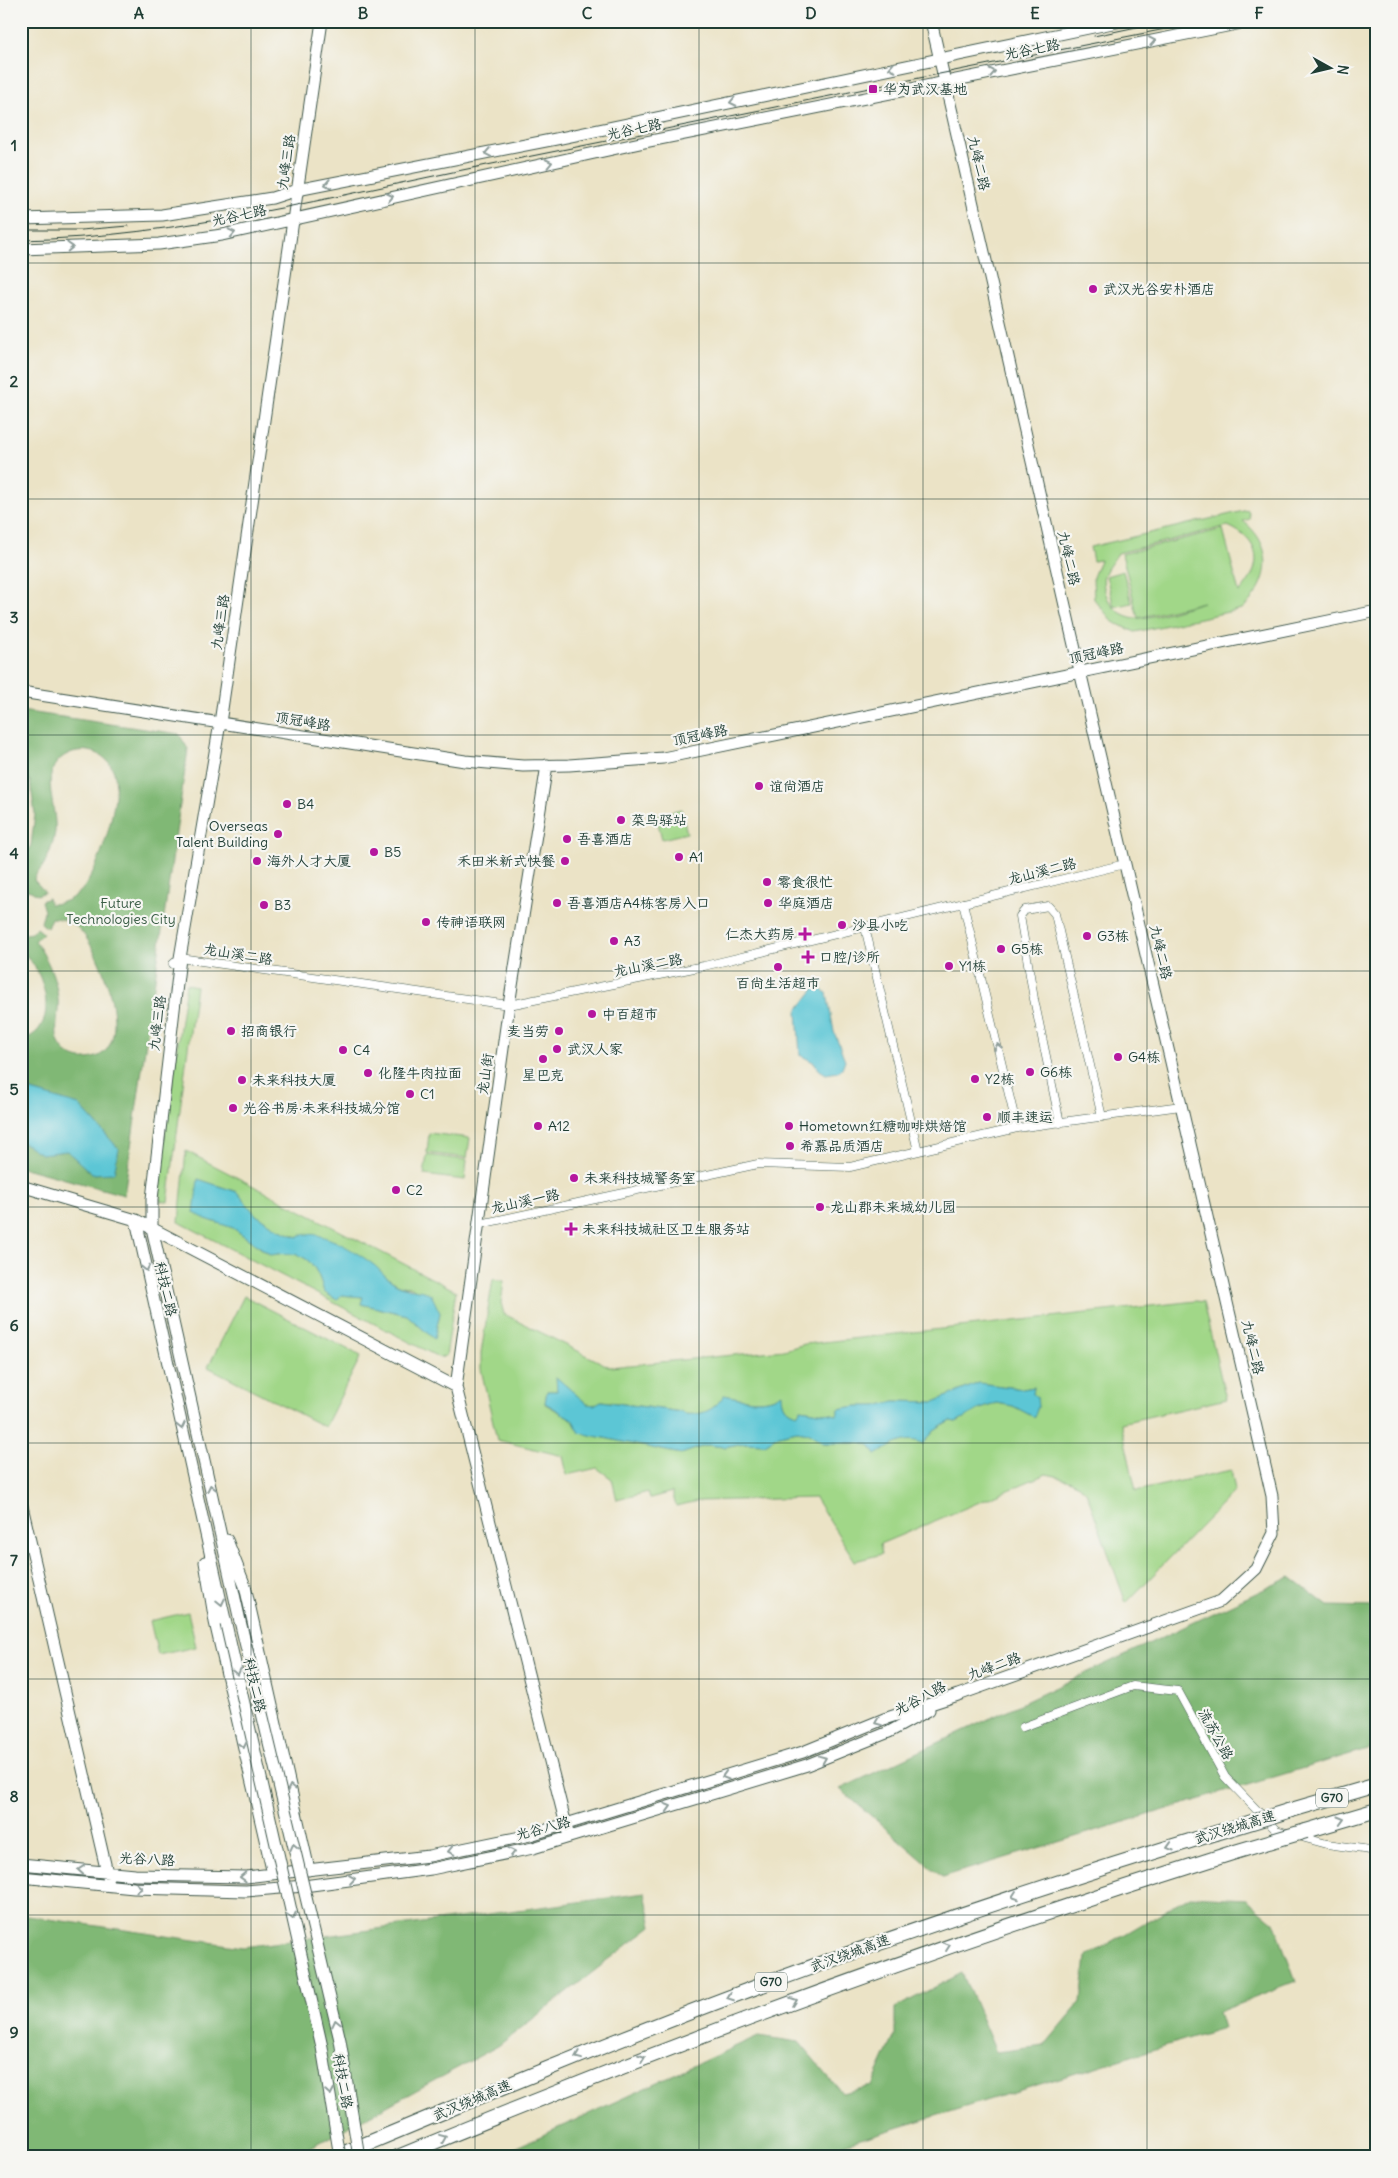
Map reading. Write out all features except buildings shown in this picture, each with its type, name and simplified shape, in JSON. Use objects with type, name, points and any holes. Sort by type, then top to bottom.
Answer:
[{"type":"highway","name":"武汉绕城高速","points":[[335,2157],[585,2053],[737,1994],[954,1917],[1216,1833],[1377,1785]]},
{"type":"highway","name":"武汉绕城高速","points":[[398,2157],[644,2057],[843,1983],[1047,1912],[1235,1852],[1377,1810]]},
{"type":"street","name":"九峰三路","points":[[152,1228],[152,1199],[176,961],[220,723],[322,21]]},
{"type":"street","name":"九峰二路","points":[[931,21],[1272,1496],[1274,1533],[1256,1569],[1221,1601],[958,1695]]},
{"type":"street","name":"光谷七路","points":[[21,219],[162,215],[272,198],[297,190],[556,140],[1122,21]]},
{"type":"street","name":"光谷七路","points":[[21,248],[158,244],[222,235],[649,141],[1252,21]]},
{"type":"street","name":"顶冠峰路","points":[[21,692],[465,761],[547,765],[663,758],[1377,611]]},
{"type":"street","name":"龙山街","points":[[456,1388],[510,1005],[547,765]]},
{"type":"street","name":"龙山溪二路","points":[[176,961],[510,1005],[704,966],[1125,864]]},
{"type":"street","points":[[963,904],[1017,1128]]},
{"type":"street","points":[[1060,1123],[1034,999],[1020,916],[1025,910],[1048,906],[1056,914],[1102,1117]]},
{"type":"street","points":[[865,927],[918,1151]]},
{"type":"street","name":"龙山溪一路","points":[[480,1224],[758,1164],[850,1167],[1017,1128],[1181,1106]]},
{"type":"street","points":[[21,1186],[136,1220],[456,1388],[569,1837]]},
{"type":"street","name":"科技二路","points":[[136,1220],[322,2046],[340,2157]]},
{"type":"street","name":"科技二路","points":[[152,1228],[240,1621],[340,2040],[359,2157]]},
{"type":"street","points":[[21,1502],[110,1886]]},
{"type":"street","points":[[218,1521],[234,1554],[245,1586],[309,1870]]},
{"type":"street","points":[[204,1525],[210,1599],[273,1874]]},
{"type":"street","name":"流苏公路","points":[[1023,1727],[1133,1686],[1178,1691],[1225,1777],[1276,1830],[1327,1844],[1377,1851]]},
{"type":"street","name":"光谷八路","points":[[21,1864],[135,1875],[246,1877],[429,1856],[530,1835],[803,1752],[884,1719],[958,1695]]},
{"type":"street","name":"光谷八路","points":[[21,1877],[110,1886],[246,1891],[304,1886],[431,1869],[533,1848],[807,1765],[889,1732],[958,1695]]},
{"type":"green space","points":[[1248,510],[1250,519],[1243,521],[1261,542],[1265,553],[1266,565],[1259,588],[1242,609],[1135,632],[1113,622],[1094,599],[1093,577],[1100,560],[1093,561],[1090,547]],"holes":[[[1228,526],[1248,539],[1256,555],[1255,564],[1253,574],[1239,593],[1223,529],[1122,554],[1138,618],[1119,612],[1108,599],[1103,580],[1104,575],[1118,553]],[[1203,602],[1158,615],[1138,618]]]},
{"type":"green space","points":[[1123,571],[1132,603],[1114,607],[1106,576]]},
{"type":"green space","name":"Future Technologies City","points":[[21,711],[179,734],[188,749],[124,1195],[21,1167],[21,1146],[24,1143],[41,1154],[67,1151],[92,1174],[114,1172],[119,1149],[79,1105],[25,1089],[21,1090],[21,1040],[32,1036],[39,1029],[44,1020],[46,1000],[35,966],[22,950],[21,935],[31,933],[37,928],[43,933],[35,941],[47,961],[57,990],[57,1038],[63,1049],[74,1057],[87,1059],[103,1053],[112,1040],[114,1022],[112,1000],[97,958],[88,940],[79,929],[63,919],[51,918],[47,928],[41,923],[44,911],[41,901],[48,898],[50,904],[67,901],[81,891],[88,881],[95,868],[107,834],[112,816],[116,784],[114,772],[109,763],[102,756],[93,752],[83,750],[73,752],[57,762],[50,778],[55,832],[48,856],[34,880],[45,892],[37,895],[31,891],[21,889],[21,869],[31,845],[35,814],[30,781],[21,770]]},
{"type":"green space","points":[[681,809],[687,833],[662,839],[656,815]]},
{"type":"green space","points":[[186,984],[196,986],[168,1202],[160,1201],[160,1169]]},
{"type":"green space","points":[[429,1133],[470,1138],[467,1158],[427,1153]]},
{"type":"green space","points":[[186,1151],[456,1291],[446,1356],[440,1358],[179,1222]],"holes":[[[198,1179],[237,1192],[256,1215],[280,1230],[298,1237],[335,1241],[374,1265],[387,1278],[401,1286],[412,1287],[440,1313],[434,1339],[407,1315],[361,1304],[364,1297],[340,1295],[337,1300],[324,1292],[317,1272],[307,1260],[300,1256],[292,1254],[270,1255],[233,1228],[206,1219]]]},
{"type":"green space","points":[[427,1155],[467,1160],[465,1180],[424,1175]]},
{"type":"green space","points":[[493,1279],[504,1281],[501,1303],[504,1314],[610,1367],[784,1350],[805,1344],[1196,1301],[1203,1302],[1226,1399],[1121,1423],[1136,1491],[1231,1470],[1235,1491],[1126,1603],[1086,1491],[1068,1480],[1046,1474],[880,1544],[882,1554],[855,1561],[815,1498],[698,1501],[676,1506],[672,1492],[650,1498],[648,1492],[617,1500],[612,1479],[597,1468],[567,1475],[563,1456],[497,1440],[481,1369],[481,1353]],"holes":[[[557,1378],[587,1404],[594,1405],[602,1401],[682,1412],[684,1414],[697,1414],[712,1408],[724,1395],[761,1400],[781,1394],[785,1407],[793,1413],[797,1414],[801,1409],[837,1415],[839,1409],[856,1406],[877,1406],[895,1401],[934,1402],[979,1383],[1023,1389],[1034,1387],[1033,1394],[1038,1407],[1034,1417],[1013,1406],[997,1403],[978,1410],[956,1422],[950,1421],[934,1431],[923,1444],[911,1440],[898,1442],[876,1455],[870,1445],[859,1443],[824,1443],[809,1433],[797,1431],[779,1435],[765,1444],[744,1443],[724,1447],[707,1445],[681,1454],[580,1433],[572,1419],[545,1404],[547,1391],[557,1391]]]},
{"type":"green space","points":[[244,1296],[361,1356],[325,1427],[208,1367]]},
{"type":"green space","points":[[1290,1577],[1328,1606],[1377,1607],[1377,1746],[942,1877],[840,1789]]},
{"type":"green space","points":[[188,1612],[196,1647],[158,1655],[150,1621]]},
{"type":"green space","points":[[645,1893],[652,1926],[498,2046],[315,2145],[289,2157],[21,2157],[21,1915],[243,1947]]},
{"type":"green space","points":[[1190,1896],[1246,1899],[1274,1922],[1296,1982],[1218,2012],[1223,2028],[802,2157],[495,2157],[758,2036],[799,2042],[842,2093],[872,2086],[895,2035],[895,2008],[962,1973],[996,2052],[1044,2046],[1081,2002],[1086,1957]]},
{"type":"water","points":[[814,989],[820,989],[827,993],[834,1032],[845,1060],[838,1072],[826,1074],[818,1069],[815,1063],[800,1055],[797,1011]]},
{"type":"water","points":[[25,1089],[79,1105],[119,1149],[114,1173],[92,1174],[67,1151],[41,1154],[24,1143],[21,1146],[21,1090]]},
{"type":"water","points":[[198,1179],[237,1192],[256,1215],[280,1230],[297,1237],[305,1234],[315,1235],[337,1242],[367,1260],[397,1284],[431,1294],[440,1313],[434,1339],[407,1315],[361,1304],[363,1297],[341,1295],[337,1300],[324,1292],[317,1272],[307,1260],[300,1256],[292,1254],[271,1255],[233,1228],[194,1213]]},
{"type":"water","points":[[556,1377],[587,1404],[594,1405],[601,1401],[682,1412],[684,1414],[697,1414],[707,1411],[716,1405],[724,1395],[761,1400],[775,1397],[782,1393],[785,1407],[793,1413],[797,1414],[801,1409],[837,1415],[839,1409],[856,1406],[877,1406],[895,1401],[934,1402],[979,1383],[1023,1389],[1034,1387],[1033,1394],[1037,1397],[1038,1407],[1034,1417],[1013,1406],[997,1403],[978,1410],[956,1422],[950,1421],[934,1431],[923,1444],[911,1440],[905,1441],[893,1445],[876,1455],[870,1445],[859,1443],[824,1443],[809,1433],[797,1431],[779,1435],[765,1444],[744,1443],[724,1447],[707,1445],[681,1454],[580,1433],[572,1419],[545,1403],[547,1391],[557,1391]]},
{"type":"tram line","points":[[1094,36],[1165,21]]},
{"type":"tram line","points":[[21,240],[139,231],[256,213],[1206,21]]},
{"type":"tram line","points":[[21,230],[81,230],[128,226]]},
{"type":"place","name":"华为武汉基地","points":[[873,89]]},
{"type":"place","name":"武汉光谷安朴酒店","points":[[1093,289]]},
{"type":"place","name":"谊尚酒店","points":[[759,786]]},
{"type":"place","name":"B4","points":[[287,804]]},
{"type":"place","name":"菜鸟驿站","points":[[621,820]]},
{"type":"place","name":"Overseas Talent Building","points":[[278,834]]},
{"type":"place","name":"吾喜酒店","points":[[567,839]]},
{"type":"place","name":"B5","points":[[374,852]]},
{"type":"place","name":"A1","points":[[679,857]]},
{"type":"place","name":"海外人才大厦","points":[[257,861]]},
{"type":"place","name":"禾田米新式快餐","points":[[565,861]]},
{"type":"place","name":"零食很忙","points":[[767,882]]},
{"type":"place","name":"吾喜酒店A4栋客房入口","points":[[557,903]]},
{"type":"place","name":"华庭酒店","points":[[768,903]]},
{"type":"place","name":"B3","points":[[264,905]]},
{"type":"place","name":"传神语联网","points":[[426,922]]},
{"type":"place","name":"沙县小吃","points":[[842,925]]},
{"type":"place","name":"仁杰大药房","points":[[805,934]]},
{"type":"place","name":"G3栋","points":[[1087,936]]},
{"type":"place","name":"A3","points":[[614,941]]},
{"type":"place","name":"G5栋","points":[[1001,949]]},
{"type":"place","name":"口腔/诊所","points":[[808,957]]},
{"type":"place","name":"Y1栋","points":[[949,966]]},
{"type":"place","name":"百尚生活超市","points":[[778,967]]},
{"type":"place","name":"中百超市","points":[[592,1014]]},
{"type":"place","name":"招商银行","points":[[231,1031]]},
{"type":"place","name":"麦当劳","points":[[559,1031]]},
{"type":"place","name":"武汉人家","points":[[557,1049]]},
{"type":"place","name":"C4","points":[[343,1050]]},
{"type":"place","name":"G4栋","points":[[1118,1057]]},
{"type":"place","name":"星巴克","points":[[543,1059]]},
{"type":"place","name":"G6栋","points":[[1030,1072]]},
{"type":"place","name":"化隆牛肉拉面","points":[[368,1073]]},
{"type":"place","name":"Y2栋","points":[[975,1079]]},
{"type":"place","name":"未来科技大厦","points":[[242,1080]]},
{"type":"place","name":"C1","points":[[410,1094]]},
{"type":"place","name":"光谷书房·未来科技城分馆","points":[[233,1108]]},
{"type":"place","name":"顺丰速运","points":[[987,1117]]},
{"type":"place","name":"A12","points":[[538,1126]]},
{"type":"place","name":"Hometown红糖咖啡烘焙馆","points":[[789,1126]]},
{"type":"place","name":"希慕品质酒店","points":[[790,1146]]},
{"type":"place","name":"未来科技城警务室","points":[[574,1178]]},
{"type":"place","name":"C2","points":[[396,1190]]},
{"type":"place","name":"龙山郡未来城幼儿园","points":[[820,1207]]},
{"type":"place","name":"未来科技城社区卫生服务站","points":[[571,1229]]}]
